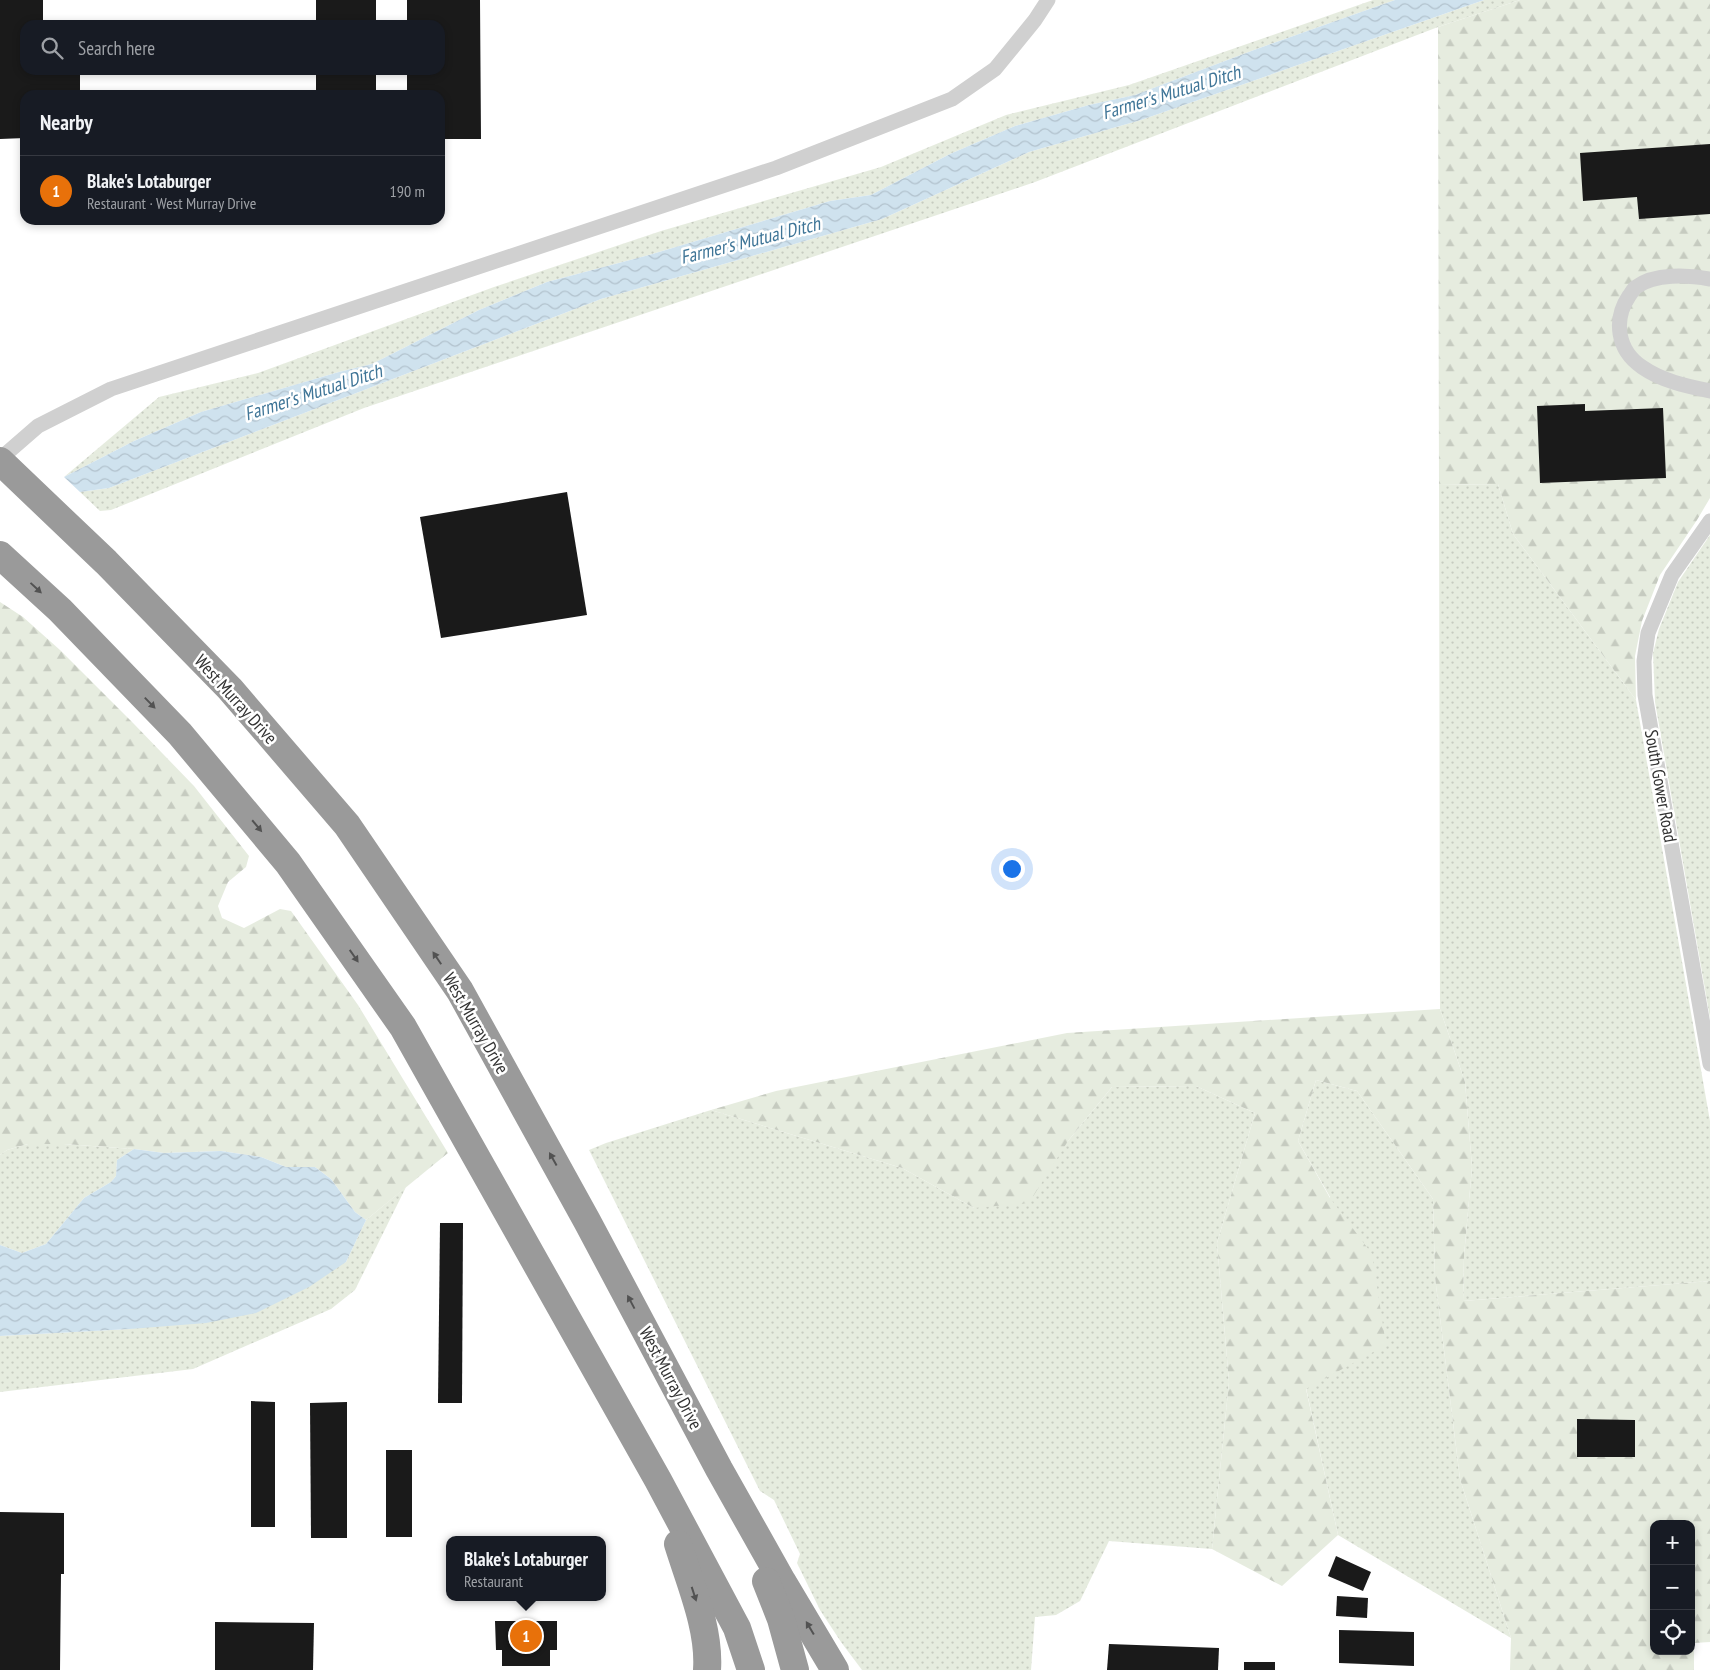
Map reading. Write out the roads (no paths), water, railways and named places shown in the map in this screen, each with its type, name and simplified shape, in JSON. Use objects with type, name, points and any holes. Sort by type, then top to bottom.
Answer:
[{"type":"highway","name":"West Murray Drive","points":[[0,460],[106,562],[230,689],[347,825],[460,991],[592,1229],[719,1468],[782,1581],[835,1670]]},
{"type":"highway","points":[[0,555],[60,610],[180,734],[288,863],[403,1027],[658,1480],[737,1628],[751,1670]]},
{"type":"highway","points":[[719,1468],[781,1618],[796,1670]]},
{"type":"highway","points":[[658,1480],[697,1604],[708,1653],[707,1670]]},
{"type":"lane","points":[[0,460],[38,426],[111,389],[776,168],[952,99],[995,68],[1035,20],[1048,0]]},
{"type":"lane","points":[[1710,279],[1692,276],[1658,277],[1635,288],[1621,307],[1618,332],[1626,349],[1640,366],[1662,378],[1710,391]]},
{"type":"lane","name":"South Gower Road","points":[[1710,521],[1672,575],[1648,633],[1644,661],[1646,704],[1710,1064]]},
{"type":"water","name":"Farmer's Mutual Ditch","points":[[1395,0],[1484,0],[1141,120],[1029,152],[882,219],[601,299],[109,488],[80,492],[64,477],[134,441],[201,412],[372,364],[479,310],[547,282],[649,255],[830,201],[871,195],[950,154],[1015,126],[1089,105],[1135,95]]},
{"type":"water","points":[[134,1149],[164,1153],[221,1151],[261,1157],[286,1167],[315,1167],[331,1179],[355,1212],[366,1220],[346,1262],[309,1287],[256,1313],[206,1323],[0,1336],[0,1245],[22,1253],[46,1244],[84,1198],[111,1182],[116,1176],[117,1160]]},
{"type":"place","name":"Blake's Lotaburger","points":[[526,1636]]}]
